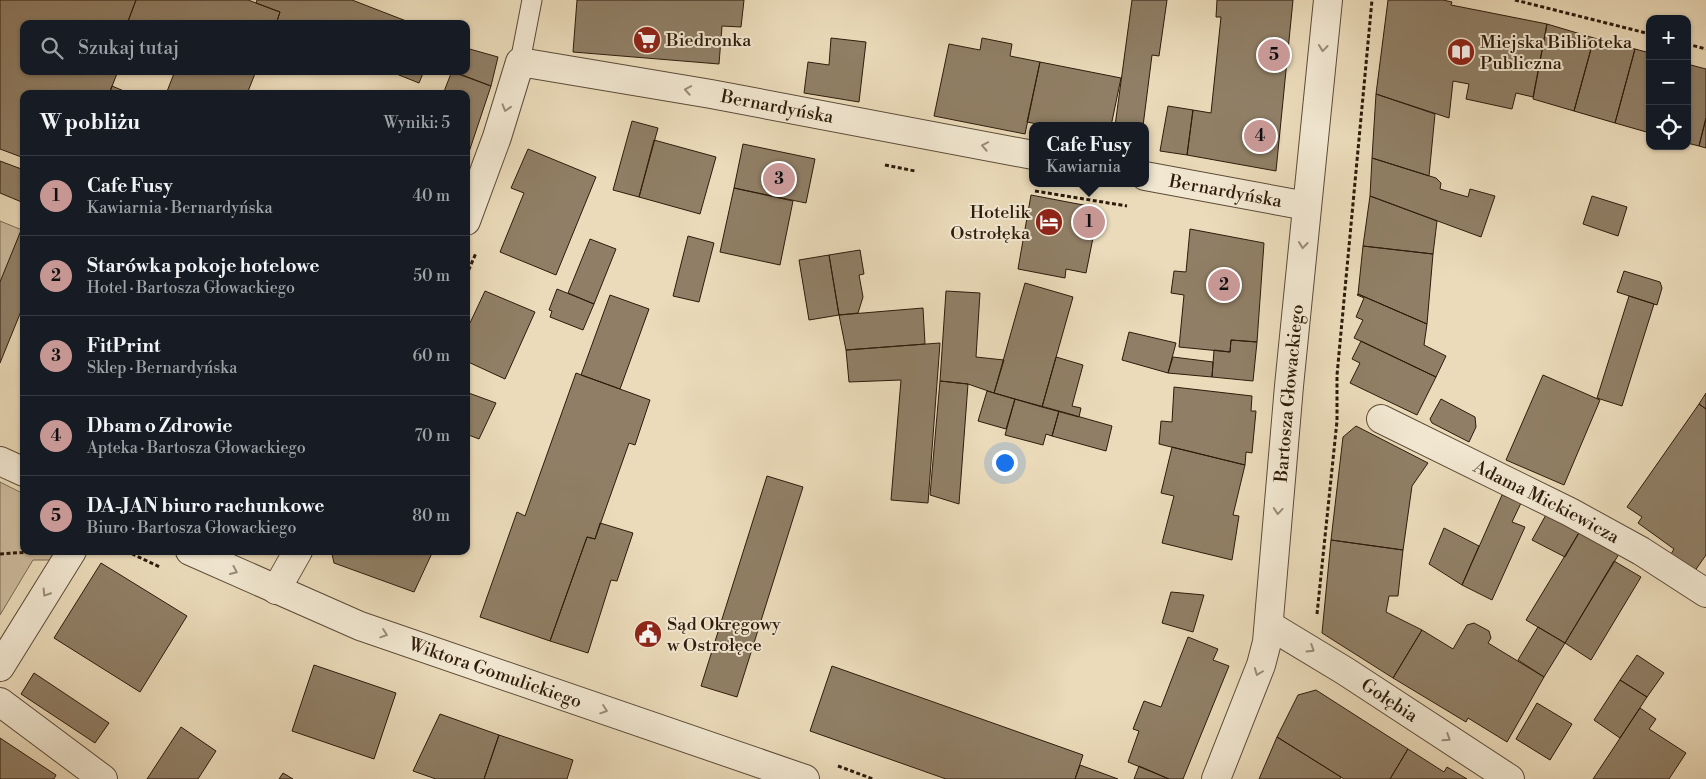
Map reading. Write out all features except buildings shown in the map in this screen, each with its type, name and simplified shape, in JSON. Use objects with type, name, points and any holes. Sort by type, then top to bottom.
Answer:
[{"type":"street","name":"Bartosza Głowackiego","points":[[1216,779],[1261,665],[1267,642],[1289,386],[1328,0]]},
{"type":"street","name":"Bernardyńska","points":[[520,62],[711,94],[1029,154]]},
{"type":"street","points":[[470,210],[497,137],[520,62]]},
{"type":"street","name":"Bernardyńska","points":[[1149,177],[1307,206]]},
{"type":"street","name":"Adama Mickiewicza","points":[[1381,419],[1570,512],[1641,551],[1706,593]]},
{"type":"street","points":[[0,461],[20,470]]},
{"type":"street","points":[[0,667],[70,555]]},
{"type":"street","name":"Wiktora Gomulickiego","points":[[199,555],[360,626],[805,779]]},
{"type":"street","points":[[276,590],[296,555]]},
{"type":"street","name":"Gołębia","points":[[1269,625],[1345,671],[1510,779]]},
{"type":"street","points":[[0,702],[103,779]]},
{"type":"lane","points":[[520,62],[532,0]]},
{"type":"path","points":[[1515,0],[1646,33]]},
{"type":"path","points":[[1691,45],[1706,49]]},
{"type":"path","points":[[881,164],[919,171]]},
{"type":"path","points":[[1035,191],[1131,207]]},
{"type":"path","points":[[470,267],[477,251]]},
{"type":"path","points":[[0,554],[20,553]]},
{"type":"path","points":[[836,766],[873,779]]},
{"type":"shaded area","points":[[0,221],[20,229],[20,235],[0,284]]},
{"type":"shaded area","points":[[0,482],[20,492],[20,555],[59,555],[57,560],[33,560],[0,615]]},
{"type":"place","name":"Biedronka","points":[[647,40]]},
{"type":"place","name":"Miejska Biblioteka Publiczna","points":[[1461,52]]},
{"type":"place","name":"DA-JAN biuro rachunkowe","points":[[1274,55]]},
{"type":"place","name":"Dbam o Zdrowie","points":[[1260,136]]},
{"type":"place","name":"FitPrint","points":[[779,179]]},
{"type":"place","name":"Hotelik Ostrołęka","points":[[1049,222]]},
{"type":"place","name":"Cafe Fusy","points":[[1089,222]]},
{"type":"place","name":"Starówka pokoje hotelowe","points":[[1224,285]]},
{"type":"place","name":"Sąd Okręgowy w Ostrołęce","points":[[648,634]]}]
